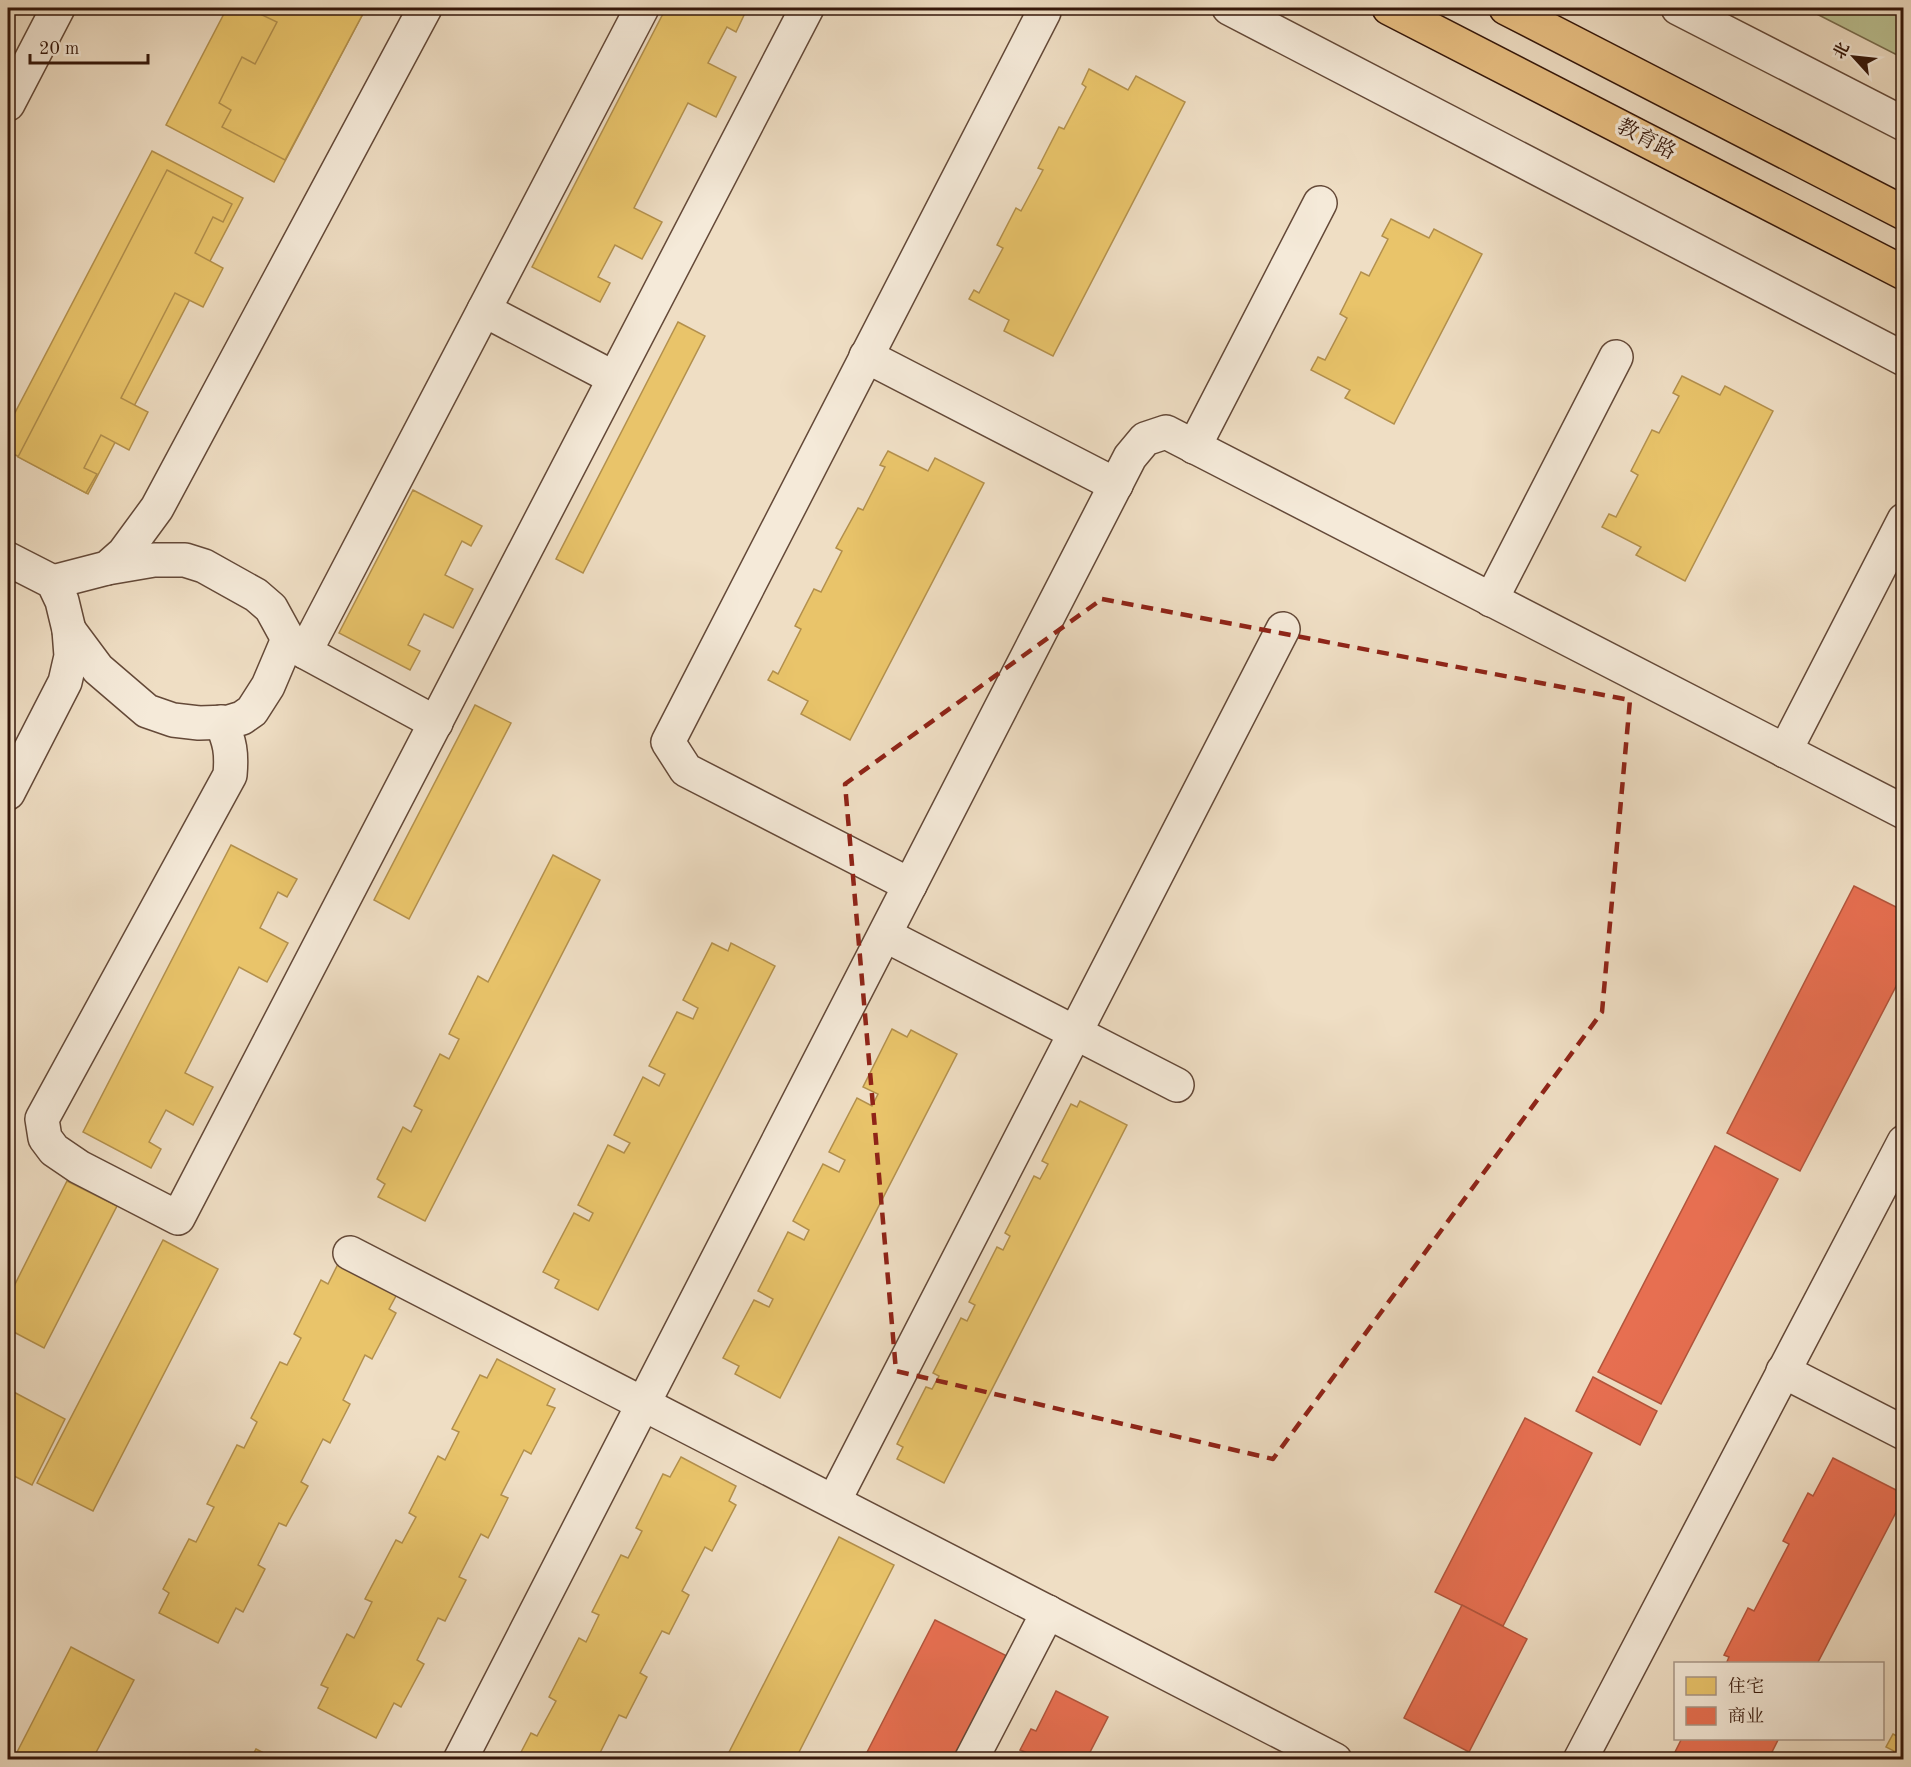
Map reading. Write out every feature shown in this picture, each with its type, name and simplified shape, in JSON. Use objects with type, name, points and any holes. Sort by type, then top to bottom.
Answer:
[{"type":"main road","name":"教育路","points":[[1389,8],[1904,273]]},
{"type":"main road","points":[[1506,8],[1904,213]]},
{"type":"street","points":[[8,104],[58,8]]},
{"type":"street","points":[[106,568],[124,553],[157,508],[424,8]]},
{"type":"street","points":[[69,630],[98,669],[147,711],[173,720],[199,723],[229,722],[242,718],[252,711],[296,646],[484,310],[642,8]]},
{"type":"street","points":[[221,722],[232,755],[230,775],[42,1119],[45,1138],[54,1150],[79,1167],[178,1218],[807,8]]},
{"type":"street","points":[[1229,8],[1904,359]]},
{"type":"street","points":[[1678,8],[1904,124]]},
{"type":"street","points":[[910,885],[686,770],[668,741],[1044,12]]},
{"type":"street","points":[[1194,447],[1320,203]]},
{"type":"street","points":[[484,310],[614,378]]},
{"type":"street","points":[[866,356],[1116,485]]},
{"type":"street","points":[[1491,600],[1616,357]]},
{"type":"street","points":[[460,1760],[1130,457],[1145,439],[1166,432],[1904,812]]},
{"type":"street","points":[[1785,751],[1904,520]]},
{"type":"street","points":[[8,558],[53,582],[62,601],[69,630],[71,656],[65,682],[8,793]]},
{"type":"street","points":[[53,582],[106,568],[154,560],[185,560],[204,567],[256,595],[271,608],[296,646],[436,723]]},
{"type":"street","points":[[834,1501],[1283,629]]},
{"type":"street","points":[[885,935],[1177,1085]]},
{"type":"street","points":[[1580,1760],[1904,1142]]},
{"type":"street","points":[[350,1252],[1333,1759]]},
{"type":"street","points":[[1784,1371],[1904,1433]]},
{"type":"street","points":[[971,1760],[1048,1612]]},
{"type":"highlighted area","points":[[1102,599],[1630,700],[1602,1012],[1273,1459],[896,1371],[845,784]]},
{"type":"green space","points":[[1805,8],[1903,8],[1903,58]]},
{"type":"building: 住宅","points":[[227,8],[366,8],[274,182],[166,125]]},
{"type":"building: 住宅","points":[[266,8],[366,8],[285,160],[222,127],[231,110],[219,103],[242,57],[255,64],[277,22],[262,15]]},
{"type":"building: 住宅","points":[[666,8],[734,8],[745,13],[736,32],[727,27],[708,63],[736,77],[716,117],[688,103],[634,208],[662,222],[642,259],[615,245],[598,277],[610,283],[600,302],[532,267]]},
{"type":"building: 住宅","points":[[1089,69],[1128,90],[1136,76],[1185,102],[1053,356],[1004,331],[1009,320],[969,299],[974,290],[979,293],[1003,248],[997,245],[1016,208],[1021,211],[1043,170],[1038,168],[1059,127],[1064,129],[1086,87],[1082,84]]},
{"type":"building: 住宅","points":[[152,151],[243,198],[88,494],[8,451],[8,426]]},
{"type":"building: 住宅","points":[[167,170],[232,204],[223,222],[213,217],[195,253],[223,268],[203,307],[175,293],[121,398],[148,412],[129,450],[101,435],[84,468],[97,474],[86,493],[18,457]]},
{"type":"building: 住宅","points":[[1391,219],[1429,238],[1434,229],[1482,254],[1394,424],[1345,398],[1350,390],[1311,370],[1318,357],[1325,360],[1347,318],[1340,314],[1361,272],[1369,276],[1388,239],[1382,236]]},
{"type":"building: 住宅","points":[[678,322],[705,336],[583,573],[556,559]]},
{"type":"building: 住宅","points":[[1682,376],[1720,395],[1725,386],[1773,411],[1685,581],[1636,555],[1641,547],[1602,527],[1609,514],[1616,517],[1638,475],[1631,471],[1652,430],[1659,433],[1679,396],[1673,393]]},
{"type":"building: 住宅","points":[[888,451],[928,471],[935,458],[984,483],[850,740],[801,714],[808,701],[768,680],[773,671],[778,674],[801,629],[795,626],[814,589],[821,592],[842,551],[836,548],[858,508],[863,510],[885,467],[880,465]]},
{"type":"building: 住宅","points":[[413,490],[482,526],[471,546],[462,541],[445,575],[473,589],[453,628],[424,614],[408,645],[420,651],[410,670],[339,633]]},
{"type":"building: 住宅","points":[[475,705],[511,723],[409,919],[374,900]]},
{"type":"building: 住宅","points":[[231,845],[297,879],[287,897],[278,892],[260,928],[288,943],[267,982],[239,967],[185,1073],[213,1087],[193,1125],[166,1110],[149,1142],[161,1149],[151,1168],[83,1132]]},
{"type":"building: 住宅","points":[[553,855],[600,880],[425,1221],[378,1197],[385,1184],[377,1179],[403,1127],[411,1132],[422,1110],[414,1106],[440,1054],[449,1059],[459,1039],[449,1034],[478,976],[488,982]]},
{"type":"building: 住宅","points":[[712,943],[728,951],[731,943],[775,966],[598,1310],[555,1288],[559,1280],[543,1272],[574,1213],[589,1221],[593,1213],[578,1205],[608,1145],[624,1153],[630,1143],[614,1135],[643,1077],[659,1086],[665,1074],[649,1066],[677,1012],[693,1019],[698,1008],[683,1000]]},
{"type":"building: 住宅","points":[[892,1029],[907,1037],[911,1030],[957,1054],[780,1398],[735,1374],[739,1366],[723,1358],[754,1300],[769,1307],[773,1299],[758,1291],[788,1232],[804,1240],[809,1230],[793,1221],[823,1164],[839,1172],[845,1160],[829,1152],[857,1098],[872,1106],[878,1094],[863,1087]]},
{"type":"building: 住宅","points":[[1080,1101],[1127,1125],[944,1483],[897,1459],[903,1447],[897,1444],[926,1387],[932,1389],[939,1376],[933,1373],[961,1318],[967,1321],[975,1305],[969,1302],[997,1247],[1003,1250],[1010,1236],[1005,1233],[1034,1176],[1040,1179],[1048,1164],[1042,1161],[1071,1104],[1077,1107]]},
{"type":"building: 住宅","points":[[67,1181],[117,1206],[44,1348],[8,1329],[8,1298]]},
{"type":"building: 住宅","points":[[163,1240],[218,1269],[93,1511],[37,1483]]},
{"type":"building: 住宅","points":[[338,1264],[397,1294],[389,1309],[396,1313],[372,1359],[365,1355],[343,1400],[350,1404],[330,1443],[323,1439],[301,1482],[308,1486],[286,1526],[279,1523],[258,1565],[265,1569],[243,1612],[236,1608],[218,1643],[159,1613],[169,1593],[163,1589],[189,1539],[196,1542],[214,1507],[207,1504],[237,1445],[244,1448],[257,1422],[251,1418],[280,1362],[287,1365],[301,1338],[294,1334],[321,1280],[328,1284]]},
{"type":"building: 住宅","points":[[497,1359],[555,1389],[547,1405],[555,1408],[531,1454],[524,1450],[501,1495],[508,1498],[488,1538],[481,1534],[459,1577],[466,1580],[445,1621],[438,1618],[417,1660],[424,1664],[401,1707],[394,1703],[376,1738],[318,1708],[328,1688],[321,1685],[347,1634],[354,1638],[372,1602],[365,1599],[396,1540],[402,1543],[416,1517],[409,1513],[438,1456],[445,1460],[459,1432],[452,1429],[480,1375],[487,1378]]},
{"type":"building: 住宅","points":[[8,1389],[65,1419],[32,1485],[8,1473]]},
{"type":"building: 住宅","points":[[681,1457],[736,1486],[729,1501],[736,1505],[712,1551],[705,1547],[682,1591],[689,1595],[669,1634],[662,1631],[640,1673],[647,1677],[626,1718],[619,1715],[598,1757],[603,1760],[517,1760],[531,1733],[537,1736],[556,1701],[549,1697],[579,1638],[586,1642],[599,1615],[592,1612],[621,1555],[628,1558],[642,1531],[636,1528],[663,1474],[670,1477]]},
{"type":"building: 住宅","points":[[839,1537],[894,1565],[795,1760],[725,1760]]},
{"type":"building: 住宅","points":[[71,1647],[134,1680],[92,1760],[13,1760]]},
{"type":"building: 住宅","points":[[1893,1734],[1904,1740],[1904,1760],[1890,1760],[1894,1751],[1886,1747]]},
{"type":"building: 住宅","points":[[256,1749],[277,1760],[250,1760]]},
{"type":"building: 商业","points":[[1854,886],[1904,911],[1904,971],[1800,1171],[1727,1133]]},
{"type":"building: 商业","points":[[1715,1146],[1778,1179],[1661,1404],[1598,1372]]},
{"type":"building: 商业","points":[[1593,1377],[1657,1411],[1640,1445],[1576,1411]]},
{"type":"building: 商业","points":[[1525,1418],[1592,1453],[1503,1626],[1435,1592]]},
{"type":"building: 商业","points":[[1833,1458],[1904,1494],[1818,1662],[1727,1662],[1729,1657],[1724,1655],[1748,1608],[1754,1611],[1789,1544],[1783,1541],[1808,1493],[1813,1496]]},
{"type":"building: 商业","points":[[1462,1605],[1527,1639],[1469,1752],[1404,1718]]},
{"type":"building: 商业","points":[[935,1620],[1007,1656],[954,1760],[863,1760]]},
{"type":"building: 商业","points":[[1056,1691],[1108,1717],[1086,1760],[1021,1760],[1025,1752],[1020,1750],[1031,1729],[1036,1731]]},
{"type":"building: 商业","points":[[1681,1740],[1778,1740],[1768,1760],[1671,1760]]}]
